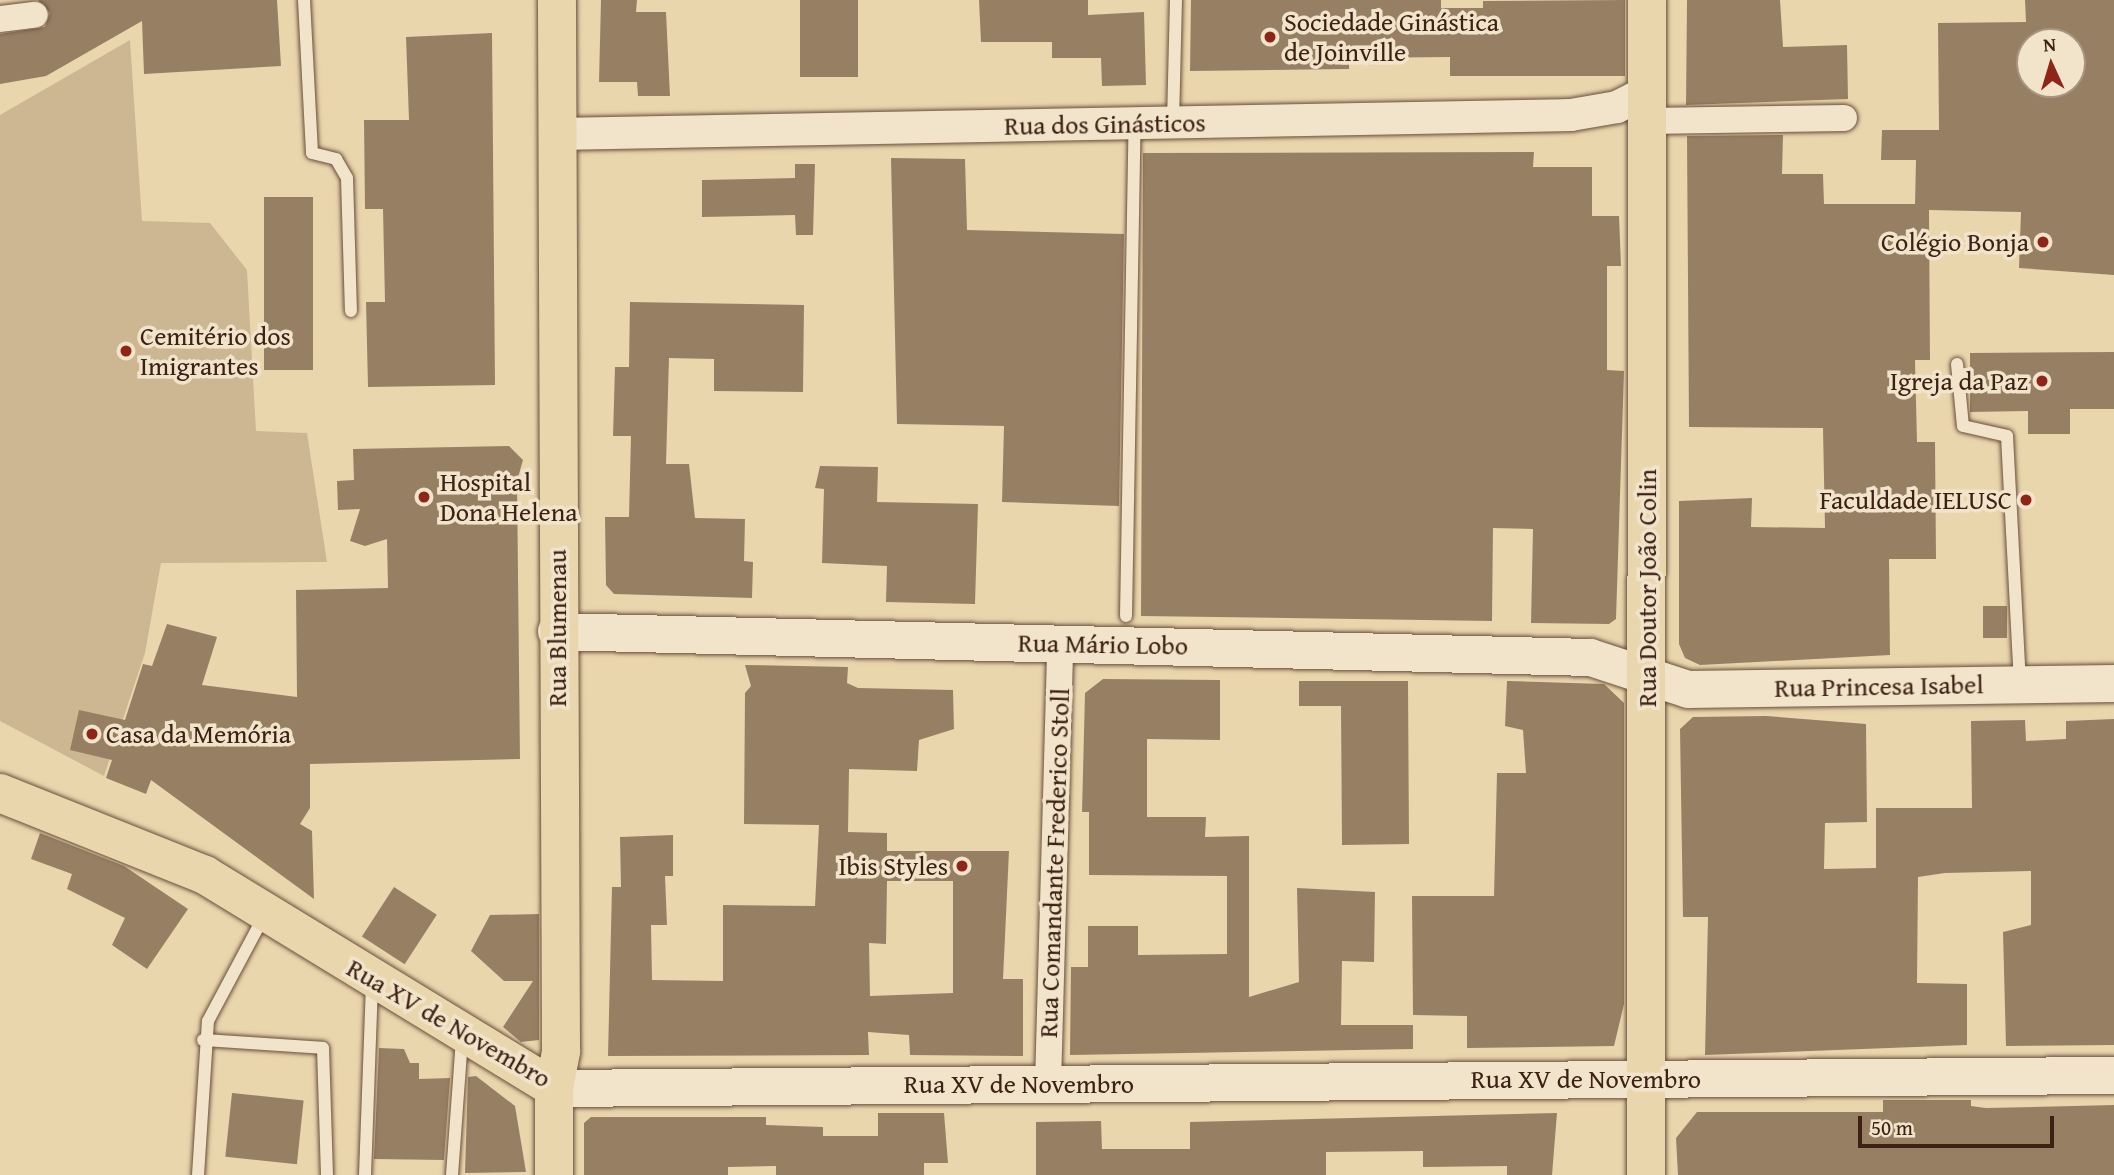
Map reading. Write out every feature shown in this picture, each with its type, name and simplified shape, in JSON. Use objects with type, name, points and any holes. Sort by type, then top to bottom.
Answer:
[{"type":"main road","name":"Rua Blumenau","points":[[554,1175],[554,1087],[561,1051],[556,631],[557,0]]},
{"type":"main road","name":"Rua Doutor João Colin","points":[[1646,1175],[1647,0]]},
{"type":"main road","name":"Rua Mário Lobo","points":[[556,631],[1590,657],[1647,675]]},
{"type":"main road","name":"Rua Princesa Isabel","points":[[1647,675],[1688,688],[2114,683]]},
{"type":"main road","name":"Rua XV de Novembro","points":[[0,793],[175,859],[554,1087],[2114,1075]]},
{"type":"street","points":[[0,19],[35,15]]},
{"type":"street","name":"Rua dos Ginásticos","points":[[557,134],[1571,115],[1617,107],[1647,106]]},
{"type":"street","points":[[1647,106],[1844,118]]},
{"type":"street","name":"Rua Comandante Frederico Stoll","points":[[1048,1084],[1060,643]]},
{"type":"lane","points":[[304,0],[312,153],[336,159],[347,178],[351,311]]},
{"type":"lane","points":[[1173,122],[1176,0]]},
{"type":"lane","points":[[1126,616],[1135,123]]},
{"type":"lane","points":[[1957,364],[1963,426],[2007,436],[2020,684]]},
{"type":"lane","points":[[198,1175],[203,1040],[213,1008],[266,913]]},
{"type":"lane","points":[[365,1175],[372,979]]},
{"type":"lane","points":[[452,1175],[462,1033]]},
{"type":"lane","points":[[203,1040],[323,1048],[327,1175]]},
{"type":"shaded area","name":"Cemitério dos Imigrantes","points":[[130,40],[142,221],[210,223],[247,270],[256,431],[307,433],[327,562],[161,563],[145,653],[104,776],[0,721],[0,115]]},
{"type":"building","points":[[38,0],[277,0],[281,66],[144,74],[142,21],[46,76],[0,84],[0,34],[45,27],[50,13]]},
{"type":"building","points":[[601,0],[637,0],[636,12],[666,12],[670,96],[638,96],[637,82],[599,82]]},
{"type":"building","points":[[800,0],[858,0],[858,77],[800,77]]},
{"type":"building","points":[[979,0],[1088,0],[1088,15],[1144,12],[1146,85],[1102,86],[1101,58],[1052,58],[1052,42],[981,42]]},
{"type":"building","points":[[1191,0],[1441,0],[1441,8],[1483,8],[1483,1],[1625,0],[1625,76],[1450,76],[1450,57],[1349,58],[1349,69],[1190,71]]},
{"type":"building","points":[[1687,0],[1780,0],[1783,47],[1847,45],[1848,99],[1686,105]]},
{"type":"building","points":[[2025,0],[2114,0],[2114,275],[2019,268],[2021,212],[1929,210],[1930,360],[1915,360],[1917,442],[1935,442],[1936,559],[1889,559],[1890,655],[1700,665],[1685,658],[1679,644],[1679,501],[1752,498],[1751,527],[1825,528],[1823,428],[1689,427],[1687,136],[1783,135],[1782,174],[1823,174],[1824,204],[1915,204],[1916,160],[1881,160],[1882,130],[1939,130],[1938,23],[2026,22]]},
{"type":"building","points":[[492,33],[495,385],[368,387],[366,302],[385,302],[383,209],[365,209],[364,120],[409,120],[406,37]]},
{"type":"building","points":[[1534,152],[1533,167],[1592,167],[1592,216],[1619,216],[1621,266],[1607,266],[1607,370],[1624,371],[1616,619],[1609,624],[1531,623],[1533,529],[1493,528],[1492,621],[1141,616],[1143,153]]},
{"type":"building","points":[[891,158],[965,159],[967,230],[1124,234],[1119,506],[1002,502],[1004,426],[897,424]]},
{"type":"building","points":[[795,164],[815,164],[813,235],[796,235],[795,215],[702,217],[702,180],[795,178]]},
{"type":"building","points":[[264,197],[313,197],[313,370],[264,370]]},
{"type":"building","points":[[630,302],[804,305],[803,392],[714,391],[714,359],[669,358],[666,464],[689,464],[695,518],[745,519],[744,561],[753,562],[752,598],[614,594],[606,585],[605,517],[629,517],[631,436],[613,436],[615,367],[629,367]]},
{"type":"building","name":"Igreja da Paz","points":[[2114,352],[2114,409],[2070,409],[2070,434],[2028,434],[2028,411],[1970,412],[1970,353]]},
{"type":"building","points":[[509,446],[523,460],[517,481],[520,759],[310,764],[310,808],[300,824],[312,831],[314,899],[151,780],[146,794],[106,778],[112,760],[70,750],[79,710],[125,720],[143,664],[152,666],[167,624],[217,637],[202,685],[297,697],[296,590],[388,588],[387,539],[365,546],[350,541],[360,509],[338,510],[337,481],[354,480],[353,449]]},
{"type":"building","points":[[820,466],[878,467],[877,502],[978,504],[975,604],[886,602],[887,566],[822,563],[824,489],[815,488]]},
{"type":"building","points":[[1983,606],[2007,606],[2007,638],[1983,638]]},
{"type":"building","points":[[745,665],[848,667],[847,683],[858,688],[953,690],[954,729],[919,740],[917,771],[849,769],[848,832],[887,833],[887,851],[1009,851],[1003,979],[1023,979],[1023,1056],[910,1055],[909,1035],[868,1032],[869,1055],[608,1056],[612,887],[621,887],[620,837],[673,835],[673,876],[665,876],[667,925],[651,925],[652,980],[723,981],[723,905],[815,906],[819,825],[744,824],[745,693],[751,686]],"holes":[[[887,881],[953,881],[953,993],[870,996],[869,943],[886,944]]]},
{"type":"building","points":[[1103,679],[1220,680],[1220,740],[1147,739],[1147,817],[1206,817],[1205,837],[1249,836],[1249,997],[1299,982],[1297,888],[1375,892],[1374,962],[1342,961],[1341,1025],[1413,1025],[1413,1049],[1070,1055],[1071,967],[1088,967],[1088,926],[1138,926],[1138,955],[1227,954],[1227,876],[1089,875],[1089,812],[1082,812],[1085,693]]},
{"type":"building","points":[[1299,681],[1408,681],[1409,844],[1342,845],[1341,706],[1299,706]]},
{"type":"building","points":[[1507,681],[1604,684],[1624,703],[1624,1004],[1614,1046],[1467,1048],[1467,1016],[1413,1015],[1412,896],[1494,896],[1497,773],[1526,773],[1523,730],[1505,726]]},
{"type":"building","points":[[1766,716],[1866,724],[1867,822],[1825,823],[1824,869],[1876,868],[1876,808],[1972,808],[1971,721],[2025,720],[2026,741],[2066,739],[2066,721],[2114,719],[2114,1045],[2006,1046],[2003,932],[2031,925],[2031,871],[1945,873],[1918,877],[1917,983],[1967,984],[1967,1045],[1705,1055],[1708,917],[1683,917],[1680,729],[1693,717]]},
{"type":"building","points":[[40,833],[124,866],[188,909],[147,969],[112,945],[125,918],[67,889],[72,874],[31,859]]},
{"type":"building","points":[[394,887],[437,915],[405,964],[362,936]]},
{"type":"building","points":[[539,914],[539,1040],[521,1042],[503,1027],[533,981],[504,981],[471,951],[490,915]]},
{"type":"building","points":[[379,1048],[404,1049],[410,1063],[419,1063],[419,1079],[450,1078],[444,1160],[374,1159]]},
{"type":"building","points":[[476,1076],[515,1106],[526,1172],[465,1173],[468,1077]]},
{"type":"building","points":[[232,1093],[304,1101],[297,1164],[225,1157]]},
{"type":"building","points":[[1883,1100],[1971,1100],[1971,1106],[1986,1108],[2114,1105],[2114,1175],[1678,1175],[1676,1138],[1697,1112],[1883,1112]]},
{"type":"building","points":[[878,1113],[944,1113],[948,1163],[924,1163],[924,1175],[776,1175],[776,1166],[728,1167],[728,1175],[584,1175],[584,1123],[591,1117],[766,1117],[766,1125],[823,1127],[823,1136],[878,1136]]},
{"type":"building","points":[[1557,1113],[1552,1175],[1507,1175],[1507,1166],[1423,1167],[1423,1151],[1326,1152],[1326,1175],[1036,1175],[1036,1122],[1101,1121],[1102,1149],[1190,1149],[1190,1122]]},
{"type":"place","name":"Sociedade Ginástica de Joinville","points":[[1270,37]]},
{"type":"place","name":"Colégio Bonja","points":[[2043,242]]},
{"type":"place","name":"Cemitério dos Imigrantes","points":[[126,351]]},
{"type":"place","name":"Igreja da Paz","points":[[2042,381]]},
{"type":"place","name":"Hospital Dona Helena","points":[[424,497]]},
{"type":"place","name":"Faculdade IELUSC","points":[[2026,500]]},
{"type":"place","name":"Casa da Memória","points":[[92,734]]},
{"type":"place","name":"Ibis Styles","points":[[962,866]]}]
